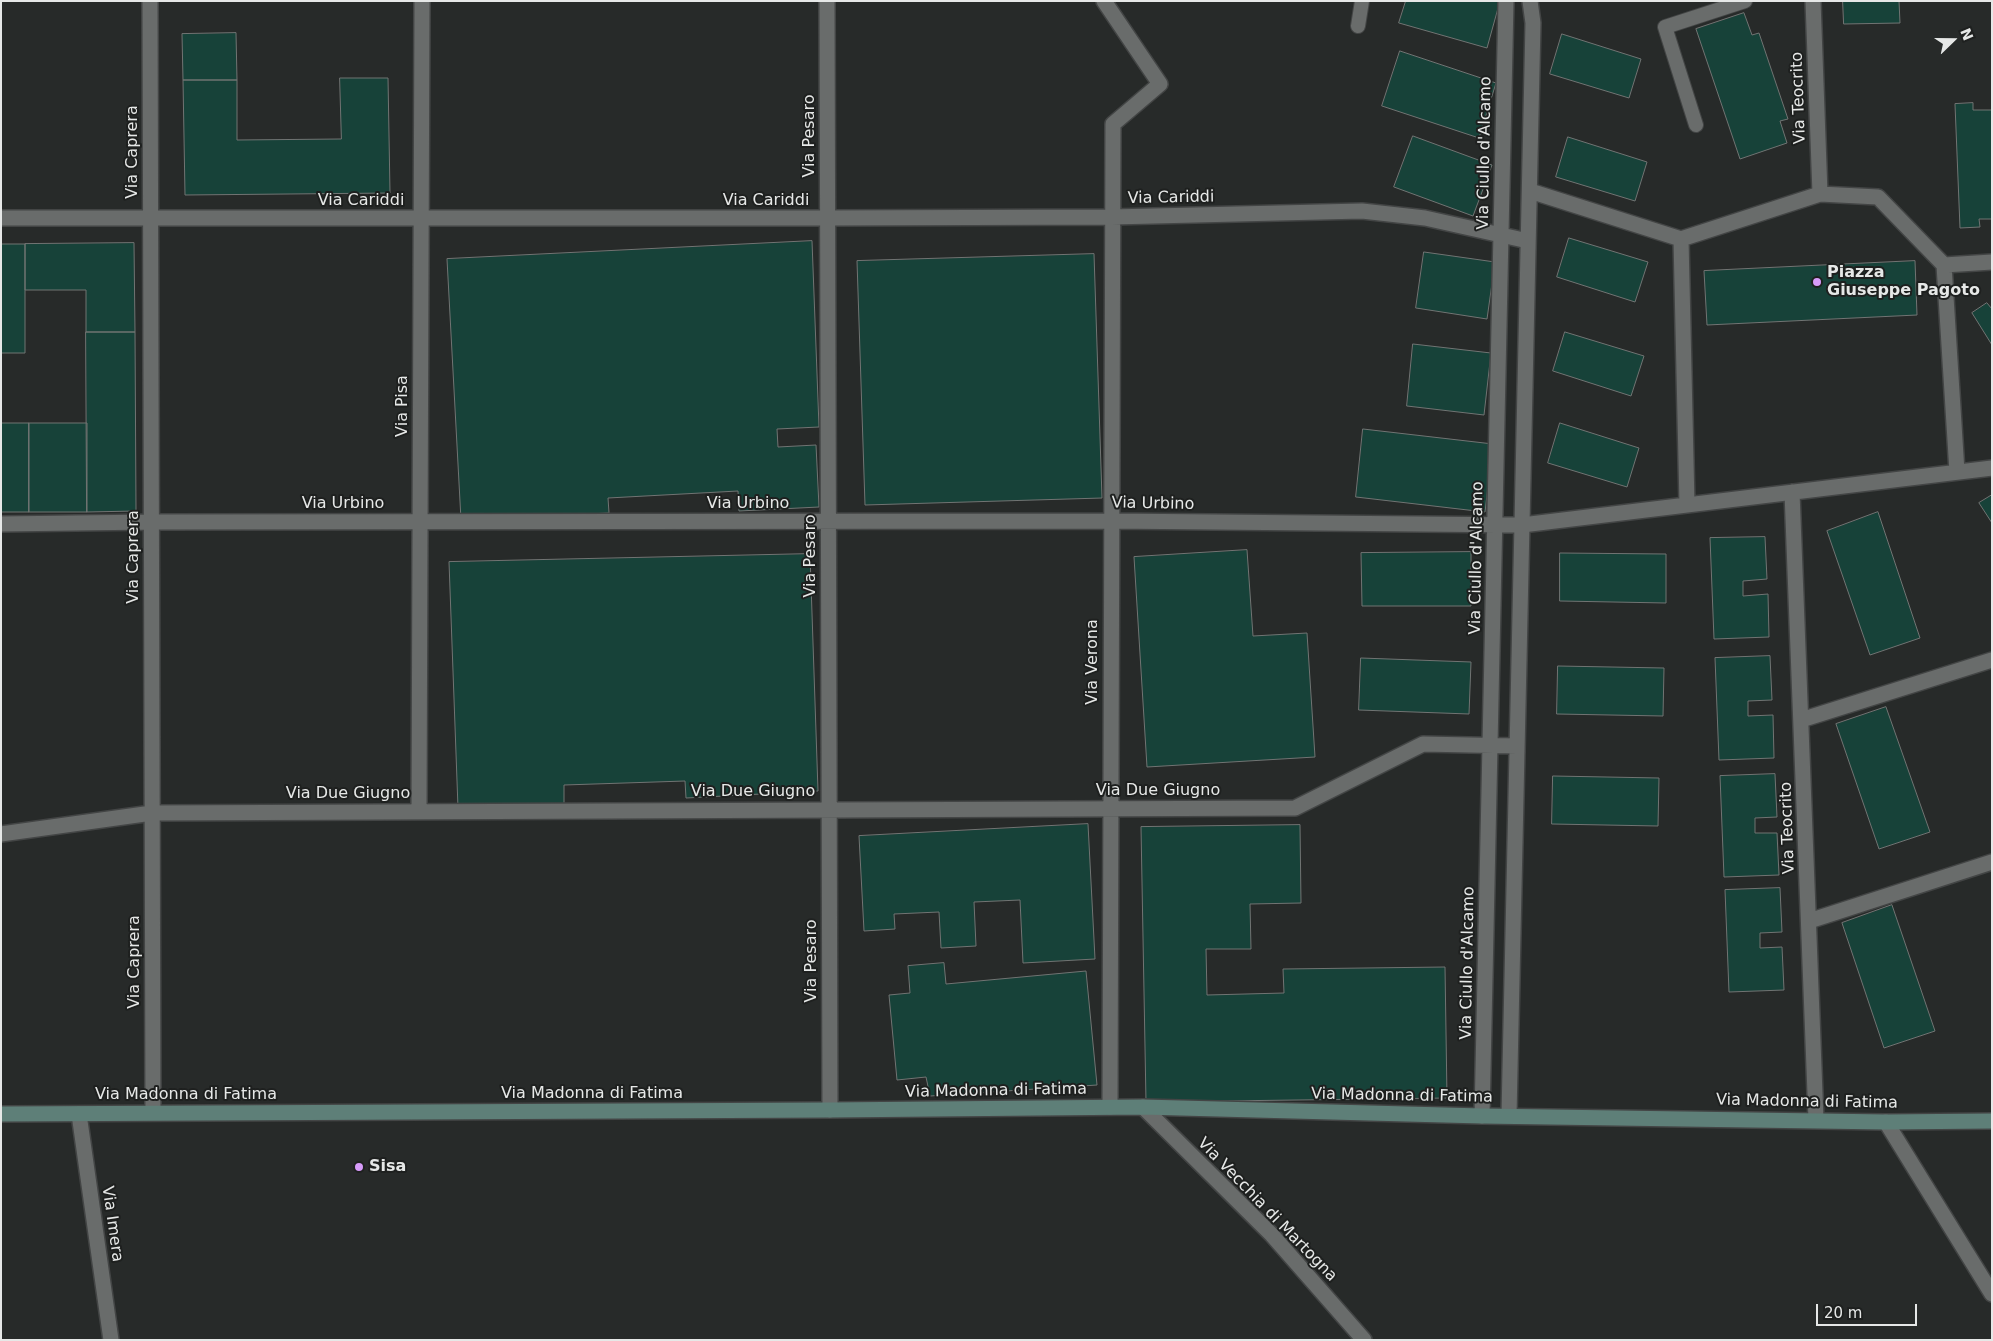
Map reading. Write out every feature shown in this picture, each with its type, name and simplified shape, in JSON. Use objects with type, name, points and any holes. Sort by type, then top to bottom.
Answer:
[{"type":"street","name":"Via Caprera","points":[[150,1],[153,1112]]},
{"type":"street","name":"Via Pisa","points":[[420,811],[422,1]]},
{"type":"street","name":"Via Pesaro","points":[[827,1],[830,1110]]},
{"type":"street","name":"Via Verona","points":[[1104,1],[1160,84],[1113,124],[1110,1107]]},
{"type":"street","name":"Via Ciullo d'Alcamo","points":[[1482,1116],[1506,1]]},
{"type":"street","points":[[1509,1115],[1530,191],[1533,23],[1530,1]]},
{"type":"street","name":"Via Teocrito","points":[[1813,1],[1820,194]]},
{"type":"street","points":[[1530,191],[1680,239],[1820,194],[1878,197],[1944,265],[1957,472]]},
{"type":"street","name":"Via Cariddi","points":[[1,218],[1112,217],[1362,211],[1425,218],[1528,240]]},
{"type":"street","points":[[1680,239],[1687,505]]},
{"type":"street","points":[[1944,265],[1992,262]]},
{"type":"street","name":"Via Urbino","points":[[1,524],[151,522],[1111,521],[1522,525],[1992,468]]},
{"type":"street","name":"Via Teocrito","points":[[1792,492],[1816,1120]]},
{"type":"street","points":[[1801,720],[1992,660]]},
{"type":"street","name":"Via Due Giugno","points":[[1,834],[152,814],[420,811],[1295,808],[1423,744],[1518,746]]},
{"type":"street","points":[[1809,921],[1992,862]]},
{"type":"street","name":"Via Madonna di Fatima","points":[[1,1114],[1143,1107],[1482,1116],[1992,1122]]},
{"type":"street","name":"Via Vecchia di Martogna","points":[[1143,1107],[1272,1235],[1364,1340]]},
{"type":"street","name":"Via Imera","points":[[79,1114],[111,1340]]},
{"type":"street","points":[[1886,1122],[1992,1294]]},
{"type":"lane","points":[[1358,26],[1362,1]]},
{"type":"lane","points":[[1696,125],[1665,27],[1745,1]]},
{"type":"building","points":[[1406,1],[1500,1],[1487,48],[1399,23]]},
{"type":"building","points":[[1843,1],[1899,1],[1900,23],[1844,24]]},
{"type":"building","points":[[1744,13],[1752,35],[1759,33],[1788,119],[1780,121],[1787,143],[1740,159],[1696,29]]},
{"type":"building","points":[[236,33],[237,80],[183,80],[182,34]]},
{"type":"building","points":[[1562,34],[1641,59],[1629,98],[1550,74]]},
{"type":"building","points":[[1400,51],[1496,83],[1479,138],[1382,106]]},
{"type":"building","points":[[340,78],[388,78],[390,193],[185,195],[183,80],[237,80],[237,140],[341,139]]},
{"type":"building","points":[[1973,103],[1973,110],[1992,110],[1992,219],[1979,219],[1980,227],[1960,228],[1955,104]]},
{"type":"building","points":[[1413,136],[1492,165],[1473,216],[1394,187]]},
{"type":"building","points":[[1568,137],[1647,162],[1635,201],[1556,177]]},
{"type":"building","points":[[1569,238],[1648,262],[1635,302],[1557,277]]},
{"type":"building","points":[[812,241],[819,427],[777,429],[778,447],[816,445],[819,507],[739,511],[738,491],[608,498],[609,513],[461,520],[447,259]]},
{"type":"building","points":[[134,243],[135,332],[86,332],[86,290],[25,290],[25,244]]},
{"type":"building","points":[[1,244],[25,244],[25,353],[1,353]]},
{"type":"building","points":[[1424,252],[1495,262],[1487,319],[1416,308]]},
{"type":"building","points":[[1094,254],[1102,498],[865,505],[857,261]]},
{"type":"building","points":[[1915,261],[1917,315],[1707,325],[1704,271]]},
{"type":"building","points":[[1987,303],[1992,309],[1992,345],[1972,313]]},
{"type":"building","points":[[86,332],[135,332],[136,511],[87,512]]},
{"type":"building","points":[[1565,332],[1644,356],[1631,396],[1553,371]]},
{"type":"building","points":[[1413,344],[1491,353],[1484,415],[1407,406]]},
{"type":"building","points":[[1,423],[29,423],[29,512],[1,512]]},
{"type":"building","points":[[29,423],[87,423],[87,512],[29,512]]},
{"type":"building","points":[[1560,423],[1639,448],[1627,487],[1548,463]]},
{"type":"building","points":[[1363,429],[1493,444],[1485,512],[1356,497]]},
{"type":"building","points":[[1992,495],[1992,523],[1979,503]]},
{"type":"building","points":[[1878,512],[1920,638],[1870,655],[1827,531]]},
{"type":"building","points":[[1765,537],[1767,579],[1743,581],[1743,596],[1768,594],[1769,637],[1714,639],[1710,538]]},
{"type":"building","points":[[1247,550],[1253,636],[1307,633],[1315,757],[1147,767],[1134,557]]},
{"type":"building","points":[[1471,552],[1471,606],[1362,606],[1361,553]]},
{"type":"building","points":[[1560,553],[1666,554],[1666,603],[1560,601]]},
{"type":"building","points":[[810,554],[818,791],[686,798],[685,781],[564,785],[564,805],[458,808],[449,562]]},
{"type":"building","points":[[1770,656],[1772,700],[1748,701],[1748,716],[1773,715],[1774,758],[1719,760],[1715,658]]},
{"type":"building","points":[[1361,658],[1471,662],[1469,714],[1359,710]]},
{"type":"building","points":[[1558,666],[1664,668],[1663,716],[1557,714]]},
{"type":"building","points":[[1886,707],[1930,832],[1879,849],[1836,724]]},
{"type":"building","points":[[1775,774],[1777,817],[1755,818],[1755,833],[1777,833],[1779,875],[1724,877],[1720,776]]},
{"type":"building","points":[[1553,776],[1659,778],[1658,826],[1552,824]]},
{"type":"building","points":[[1088,824],[1095,959],[1023,963],[1020,900],[974,902],[976,946],[941,948],[939,912],[894,914],[895,929],[864,931],[859,836]]},
{"type":"building","points":[[1300,825],[1301,903],[1250,904],[1251,949],[1206,949],[1207,995],[1284,993],[1283,969],[1445,967],[1447,1098],[1146,1102],[1141,827]]},
{"type":"building","points":[[1780,888],[1782,932],[1760,933],[1760,948],[1782,947],[1784,990],[1729,992],[1725,890]]},
{"type":"building","points":[[1892,905],[1935,1031],[1884,1048],[1842,923]]},
{"type":"building","points":[[944,963],[946,984],[1086,971],[1097,1085],[930,1096],[926,1077],[897,1080],[889,995],[910,993],[908,966]]},
{"type":"place","name":"Piazza Giuseppe Pagoto","points":[[1817,282]]},
{"type":"place","name":"Sisa","points":[[359,1167]]}]
